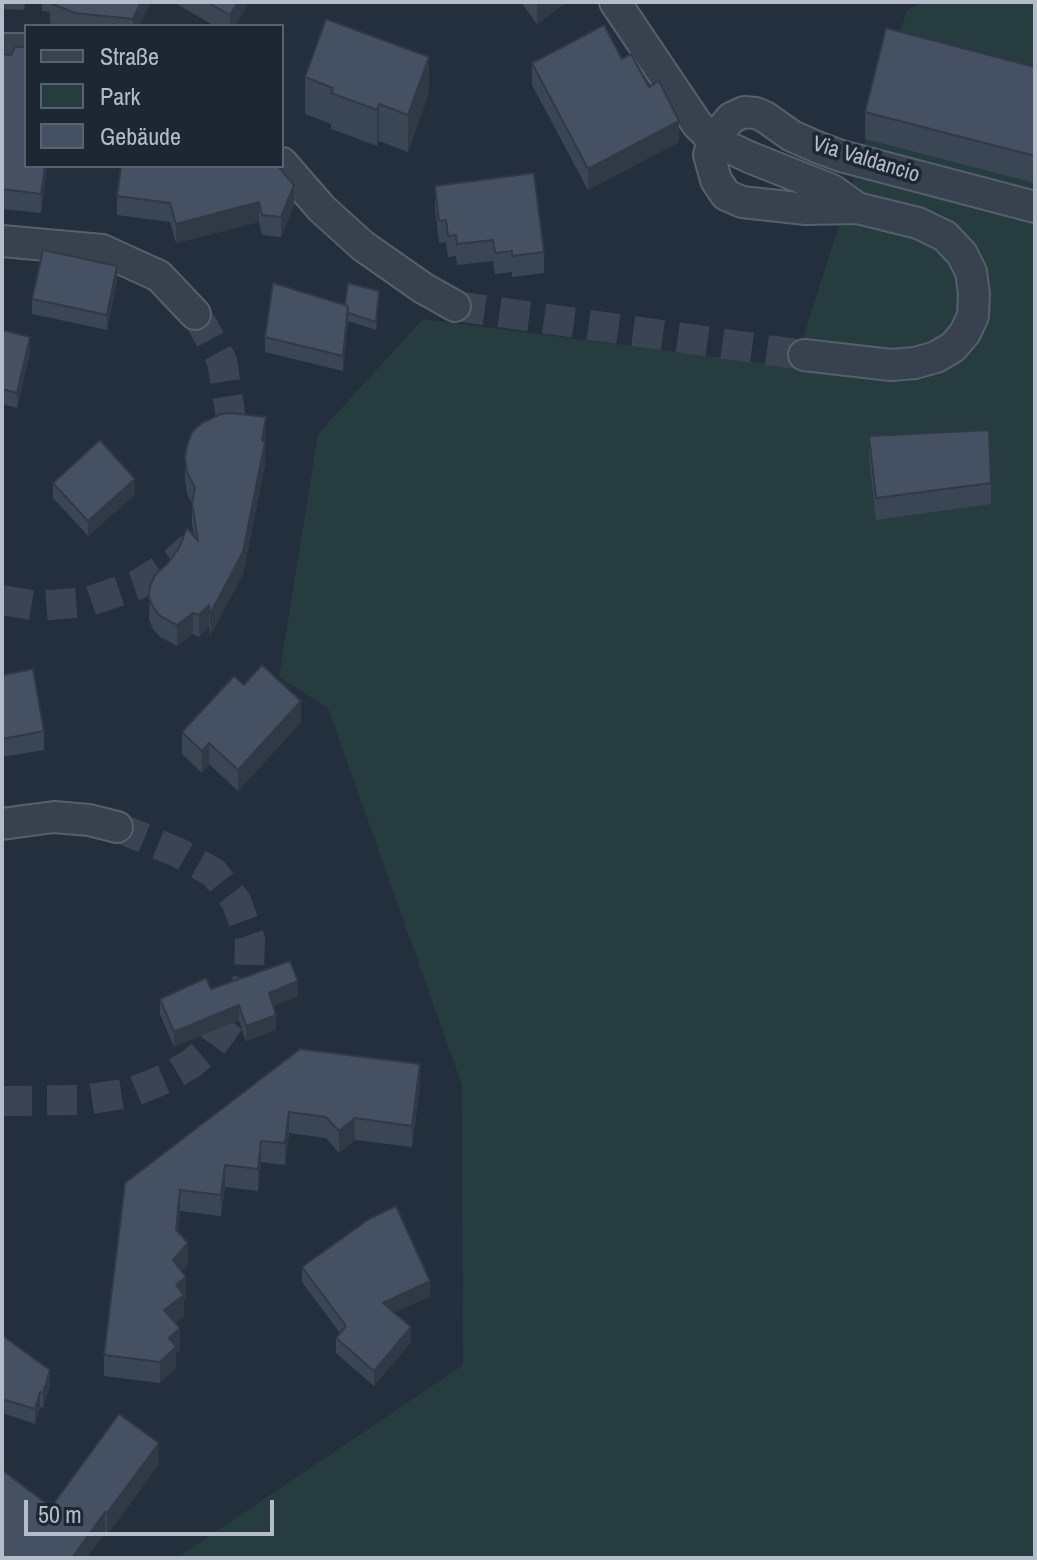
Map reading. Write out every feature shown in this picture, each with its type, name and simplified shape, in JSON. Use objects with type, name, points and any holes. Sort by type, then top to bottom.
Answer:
[{"type":"street","points":[[615,2],[697,124],[713,140],[832,190],[857,208]]},
{"type":"street","points":[[2,49],[24,49]]},
{"type":"street","name":"Via Valdancio","points":[[713,140],[731,118],[744,112],[756,113],[792,136],[829,152],[1035,207]]},
{"type":"street","points":[[713,140],[709,155],[716,180],[726,195],[742,202],[806,209],[857,208],[918,223],[945,236],[962,254],[971,272],[973,316],[965,333],[953,347],[936,357],[891,365],[804,355]]},
{"type":"street","points":[[284,165],[322,209],[363,246],[423,288],[455,306]]},
{"type":"street","points":[[2,241],[102,250],[159,276],[195,314]]},
{"type":"street","points":[[2,824],[54,817],[89,820],[117,827]]},
{"type":"green space","points":[[922,2],[1035,2],[1035,1558],[177,1558],[463,1365],[462,1085],[328,708],[279,677],[318,434],[423,319],[794,367],[907,10]]},
{"type":"building","points":[[50,2],[141,2],[133,19],[75,13]]},
{"type":"building","points":[[207,2],[238,2],[230,15]]},
{"type":"building","points":[[326,19],[429,57],[408,115],[379,104],[377,110],[331,93],[333,88],[305,77]]},
{"type":"building","points":[[604,25],[622,59],[631,54],[649,87],[659,81],[679,121],[588,169],[532,63]]},
{"type":"building","points":[[886,28],[1035,67],[1035,156],[865,112]]},
{"type":"building","points":[[15,47],[24,47],[24,168],[45,168],[41,194],[2,189],[2,54],[11,55]]},
{"type":"building","points":[[121,168],[280,168],[294,185],[281,217],[262,215],[259,202],[176,224],[170,203],[117,196]]},
{"type":"building","points":[[534,173],[544,252],[512,256],[512,251],[495,253],[493,240],[457,244],[456,235],[448,236],[446,220],[439,221],[435,186]]},
{"type":"building","points":[[43,250],[117,266],[107,315],[32,299]]},
{"type":"building","points":[[273,283],[348,306],[343,356],[265,337]]},
{"type":"building","points":[[348,283],[379,291],[376,322],[348,313],[348,306],[345,305]]},
{"type":"building","points":[[2,330],[30,337],[17,393],[2,389]]},
{"type":"building","points":[[231,413],[266,417],[262,440],[265,442],[243,552],[210,614],[209,605],[199,615],[193,613],[177,625],[160,616],[153,607],[149,598],[150,586],[155,575],[179,548],[187,528],[198,541],[192,503],[195,488],[187,472],[185,458],[192,432],[202,423]]},
{"type":"building","points":[[989,430],[991,483],[876,498],[869,436]]},
{"type":"building","points":[[100,440],[135,479],[88,521],[53,483]]},
{"type":"building","points":[[262,665],[301,701],[238,770],[209,743],[202,751],[182,732],[234,676],[244,685]]},
{"type":"building","points":[[33,669],[44,731],[2,739],[2,672],[3,675]]},
{"type":"building","points":[[290,961],[298,981],[269,993],[276,1015],[246,1026],[239,1005],[174,1032],[160,999],[206,978],[211,989]]},
{"type":"building","points":[[300,1049],[420,1064],[412,1126],[355,1118],[339,1131],[326,1117],[289,1112],[285,1143],[261,1141],[258,1169],[225,1165],[221,1195],[180,1190],[176,1230],[188,1243],[173,1260],[186,1277],[176,1285],[184,1295],[164,1310],[180,1328],[169,1338],[176,1347],[160,1362],[104,1355],[125,1183]]},
{"type":"building","points":[[396,1206],[430,1281],[383,1303],[411,1327],[374,1371],[336,1338],[346,1326],[302,1267],[369,1219]]},
{"type":"building","points":[[3,1336],[50,1370],[35,1409],[2,1399]]},
{"type":"building","points":[[119,1414],[159,1443],[72,1558],[2,1558],[2,1470],[51,1507]]},
{"type":"tunnel","points":[[455,306],[804,355]]},
{"type":"tunnel","points":[[195,314],[222,361],[232,425],[229,452]]},
{"type":"tunnel","points":[[2,600],[38,606],[87,602],[137,585],[176,561],[191,547]]},
{"type":"tunnel","points":[[2,1101],[84,1100],[130,1093],[167,1078],[192,1063],[211,1047],[239,1008],[249,975],[250,939],[236,901],[214,873],[179,853],[117,827]]}]
